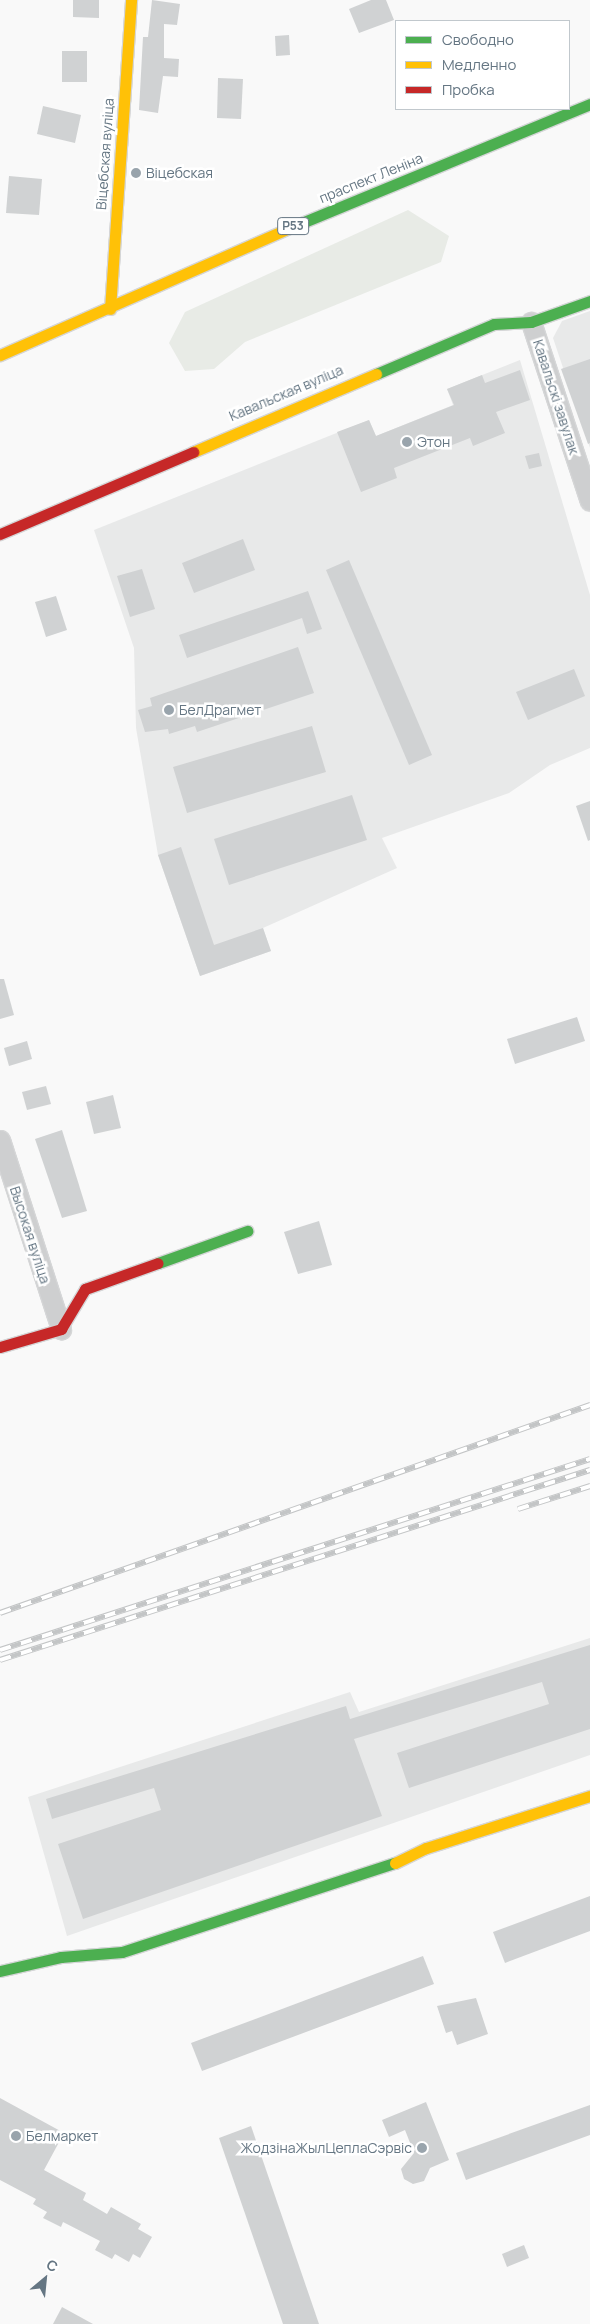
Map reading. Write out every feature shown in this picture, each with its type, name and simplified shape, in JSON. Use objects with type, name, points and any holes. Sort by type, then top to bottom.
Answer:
[{"type":"street","name":"Віцебская вуліца","points":[[110,309],[131,0]]},
{"type":"street","name":"праспект Леніна","points":[[0,355],[110,309],[240,248],[590,104]]},
{"type":"street","name":"Кавальская вуліца","points":[[0,534],[494,324],[531,322],[590,301]]},
{"type":"street","name":"Кавальскі завулак","points":[[531,322],[590,501]]},
{"type":"street","name":"Высокая вуліца","points":[[0,1140],[60,1329]]},
{"type":"street","points":[[0,1347],[60,1329],[85,1289],[247,1231]]},
{"type":"street","points":[[0,1971],[61,1956],[122,1952],[377,1872],[426,1848],[590,1796]]},
{"type":"shaded area","points":[[408,210],[449,236],[441,262],[245,342],[214,369],[185,371],[169,343],[185,312]]},
{"type":"shaded area","points":[[590,311],[590,448],[553,338],[562,321]]},
{"type":"shaded area","points":[[520,360],[590,595],[590,748],[550,765],[509,793],[382,838],[397,868],[263,928],[271,951],[200,976],[158,855],[136,728],[134,648],[94,530],[369,420],[376,436],[453,405],[447,389]]},
{"type":"shaded area","points":[[590,1638],[590,1755],[67,1936],[28,1797],[350,1692],[359,1712]]},
{"type":"building","points":[[73,0],[99,0],[99,18],[73,17]]},
{"type":"building","points":[[152,0],[180,4],[177,25],[164,24],[164,58],[179,59],[178,77],[163,76],[158,113],[139,110],[143,37],[148,37]]},
{"type":"building","points":[[371,0],[386,0],[394,20],[359,33],[349,9]]},
{"type":"building","points":[[289,35],[290,55],[276,56],[275,36]]},
{"type":"building","points":[[62,51],[87,51],[87,82],[62,82]]},
{"type":"building","points":[[218,78],[243,79],[241,119],[217,118]]},
{"type":"building","points":[[43,106],[81,115],[75,143],[37,134]]},
{"type":"building","points":[[9,176],[42,179],[39,215],[6,213]]},
{"type":"building","points":[[590,359],[590,443],[588,444],[561,369]]},
{"type":"building","points":[[520,370],[530,400],[496,412],[505,433],[473,446],[470,438],[394,468],[397,478],[361,492],[337,432],[369,420],[376,436],[454,405],[447,389],[482,375],[485,383]]},
{"type":"building","points":[[539,453],[542,466],[529,469],[525,456]]},
{"type":"building","points":[[243,539],[255,570],[194,593],[182,563]]},
{"type":"building","points":[[349,560],[432,755],[409,765],[326,570]]},
{"type":"building","points":[[142,569],[155,609],[130,617],[117,576]]},
{"type":"building","points":[[308,591],[322,629],[307,634],[302,618],[187,658],[179,635]]},
{"type":"building","points":[[56,596],[67,630],[46,637],[35,602]]},
{"type":"building","points":[[298,647],[314,693],[197,732],[195,726],[169,734],[168,729],[145,732],[138,710],[152,706],[150,698]]},
{"type":"building","points":[[574,669],[585,696],[528,720],[516,692]]},
{"type":"building","points":[[312,726],[326,772],[187,813],[173,767]]},
{"type":"building","points":[[352,795],[367,840],[229,885],[214,839]]},
{"type":"building","points":[[590,801],[590,840],[588,841],[576,806]]},
{"type":"building","points":[[181,847],[214,945],[263,928],[271,951],[200,976],[158,855]]},
{"type":"building","points":[[0,979],[4,979],[14,1015],[0,1019]]},
{"type":"building","points":[[577,1017],[585,1041],[515,1064],[507,1039]]},
{"type":"building","points":[[27,1041],[32,1059],[9,1066],[4,1048]]},
{"type":"building","points":[[46,1086],[51,1104],[27,1110],[22,1092]]},
{"type":"building","points":[[113,1095],[121,1128],[94,1134],[86,1102]]},
{"type":"building","points":[[62,1130],[87,1211],[62,1218],[35,1139]]},
{"type":"building","points":[[319,1221],[332,1265],[298,1274],[284,1232]]},
{"type":"building","points":[[590,1645],[590,1729],[409,1788],[397,1753],[549,1704],[542,1682],[354,1739],[382,1816],[83,1919],[58,1844],[161,1810],[154,1788],[52,1819],[46,1799],[346,1706],[350,1719]]},
{"type":"building","points":[[590,1896],[590,1931],[505,1963],[493,1932]]},
{"type":"building","points":[[423,1956],[434,1984],[202,2071],[191,2043]]},
{"type":"building","points":[[476,1998],[488,2034],[457,2045],[452,2031],[446,2033],[437,2006]]},
{"type":"building","points":[[0,2098],[64,2133],[44,2170],[86,2193],[83,2200],[107,2214],[111,2207],[141,2224],[138,2229],[152,2237],[140,2258],[133,2254],[129,2262],[115,2254],[112,2259],[95,2250],[100,2241],[63,2222],[61,2227],[43,2218],[47,2212],[33,2204],[36,2199],[0,2180]]},
{"type":"building","points":[[426,2102],[449,2160],[430,2168],[424,2181],[413,2184],[404,2179],[401,2169],[414,2153],[405,2130],[389,2137],[382,2120]]},
{"type":"building","points":[[590,2105],[590,2135],[466,2180],[456,2153]]},
{"type":"building","points":[[251,2126],[319,2324],[283,2324],[219,2138]]},
{"type":"building","points":[[524,2245],[529,2258],[507,2267],[502,2254]]},
{"type":"building","points":[[62,2307],[93,2324],[53,2324]]},
{"type":"railway","points":[[0,1613],[590,1405]]},
{"type":"railway","points":[[0,1650],[590,1459]]},
{"type":"railway","points":[[0,1660],[590,1470]]},
{"type":"railway","points":[[518,1509],[590,1486]]},
{"type":"traffic: fast","points":[[299,224],[590,104]]},
{"type":"traffic: fast","points":[[376,374],[494,324],[531,322],[590,301]]},
{"type":"traffic: fast","points":[[158,1263],[247,1231]]},
{"type":"traffic: fast","points":[[0,1971],[61,1957],[122,1952],[395,1863]]},
{"type":"traffic: slow","points":[[110,309],[131,0]]},
{"type":"traffic: slow","points":[[0,355],[299,224]]},
{"type":"traffic: slow","points":[[193,452],[376,374]]},
{"type":"traffic: slow","points":[[395,1863],[426,1848],[590,1796]]},
{"type":"traffic: jam","points":[[0,534],[193,452]]},
{"type":"traffic: jam","points":[[0,1347],[61,1329],[85,1289],[158,1263]]},
{"type":"place","name":"Віцебская","points":[[136,173]]},
{"type":"place","name":"Этон","points":[[407,442]]},
{"type":"place","name":"БелДрагмет","points":[[169,710]]},
{"type":"place","name":"Белмаркет","points":[[16,2136]]},
{"type":"place","name":"ЖодзінаЖылЦеплаСэрвіс","points":[[422,2148]]}]
